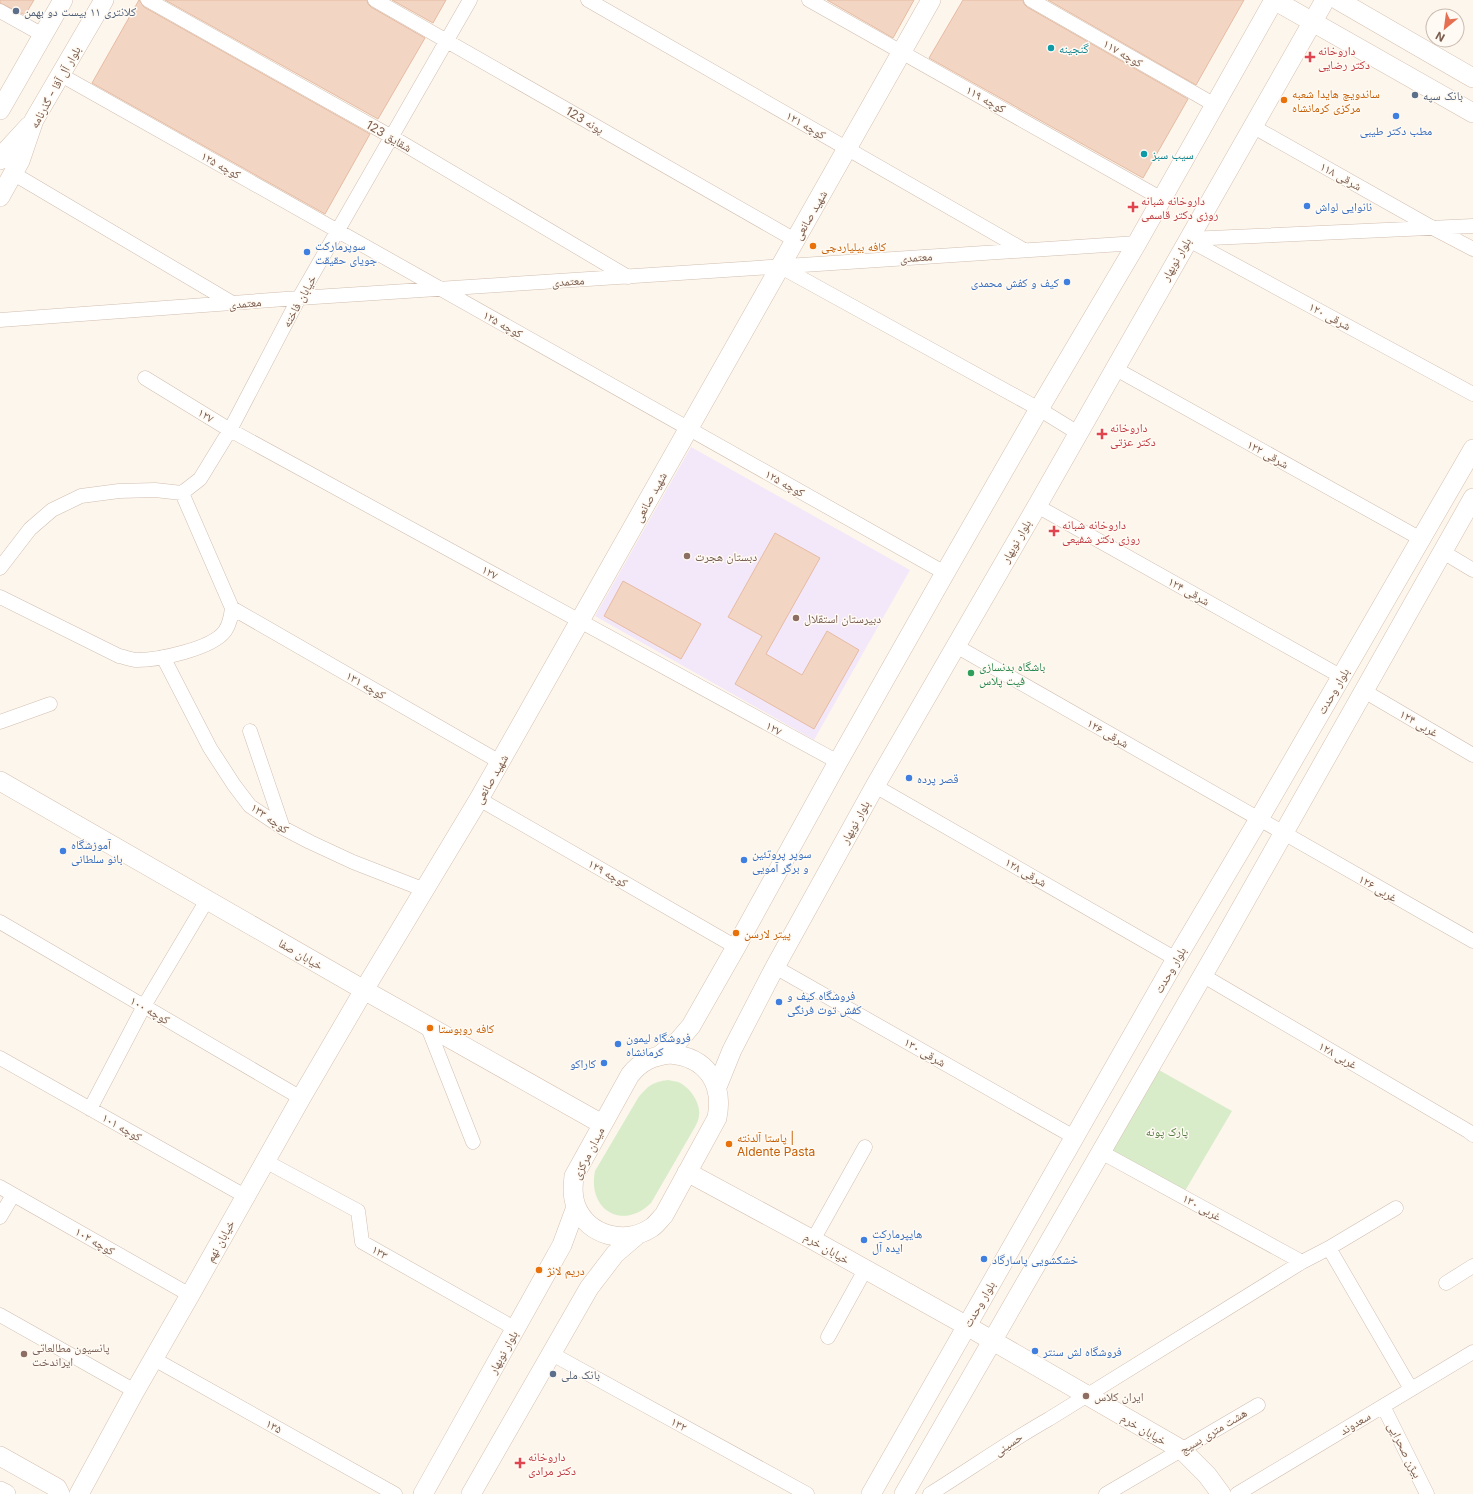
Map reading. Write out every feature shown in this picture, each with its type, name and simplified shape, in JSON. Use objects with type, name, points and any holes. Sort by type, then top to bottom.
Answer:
[{"type":"street","points":[[0,110],[62,0]]},
{"type":"street","name":"بلوار آل آقا - گذرنامه","points":[[0,197],[20,161],[34,120],[104,0]]},
{"type":"street","name":"123 شقایق","points":[[148,0],[392,137],[628,277]]},
{"type":"street","name":"123 پونه","points":[[375,0],[795,240]]},
{"type":"street","name":"خیابان فاخته","points":[[182,493],[200,479],[230,430],[299,298],[470,0]]},
{"type":"street","name":"کوچه ۱۲۱","points":[[588,0],[1024,250]]},
{"type":"street","name":"کوچه ۱۱۹","points":[[809,0],[1162,199]]},
{"type":"street","name":"شهید صانعی","points":[[364,990],[479,799],[931,0]]},
{"type":"street","name":"کوچه ۱۱۷","points":[[1031,0],[1216,105]]},
{"type":"street","points":[[660,1055],[679,1040],[691,1026],[945,573],[1039,409],[1137,243],[1274,0],[1473,113]]},
{"type":"street","name":"بلوار نوبهار","points":[[717,1087],[732,1050],[775,967],[875,786],[1037,506],[1187,239],[1325,0]]},
{"type":"street","points":[[1338,0],[1473,78]]},
{"type":"street","points":[[0,11],[43,35]]},
{"type":"street","name":"کوچه ۱۲۵","points":[[61,74],[945,573]]},
{"type":"street","points":[[0,160],[5,152],[34,120]]},
{"type":"street","name":"۱۱۸ شرقی","points":[[1252,126],[1433,228],[1473,248]]},
{"type":"street","points":[[14,174],[234,304]]},
{"type":"street","points":[[1187,239],[1473,226]]},
{"type":"street","name":"۱۲۰ شرقی","points":[[1187,239],[1473,394]]},
{"type":"street","name":"معتمدی","points":[[0,320],[234,304],[299,298],[1137,243]]},
{"type":"street","points":[[781,266],[1039,409],[1078,433]]},
{"type":"street","name":"۱۲۲ شرقی","points":[[1114,368],[1421,539]]},
{"type":"street","name":"۱۲۷","points":[[145,378],[230,430],[838,762]]},
{"type":"street","name":"بلوار وحدت","points":[[871,1494],[1176,959],[1342,677],[1473,449]]},
{"type":"street","points":[[0,567],[30,529],[52,510],[81,496],[119,491],[155,490],[182,493],[232,608],[230,620],[225,632],[215,641],[192,650],[163,657],[136,660],[119,656],[0,597]]},
{"type":"street","points":[[904,1494],[1283,834],[1473,498]]},
{"type":"street","name":"۱۲۴ شرقی","points":[[1037,506],[1342,677]]},
{"type":"street","points":[[1443,552],[1473,570]]},
{"type":"street","name":"کوچه ۱۳۱","points":[[232,608],[500,762]]},
{"type":"street","name":"۱۲۶ شرقی","points":[[956,646],[1283,834]]},
{"type":"street","name":"کوچه ۱۳۳","points":[[163,657],[210,748],[234,785],[250,806],[283,828],[354,862],[425,890]]},
{"type":"street","name":"۱۲۴ غربی","points":[[1364,691],[1473,755]]},
{"type":"street","points":[[0,722],[50,704]]},
{"type":"street","points":[[250,731],[283,828]]},
{"type":"street","name":"خیابان صفا","points":[[0,781],[364,990],[602,1124]]},
{"type":"street","name":"۱۲۸ شرقی","points":[[875,786],[1176,959]]},
{"type":"street","name":"کوچه ۱۲۹","points":[[479,799],[736,947]]},
{"type":"street","name":"۱۲۶ غربی","points":[[1283,834],[1473,942]]},
{"type":"street","points":[[90,1109],[144,1006],[207,900]]},
{"type":"street","name":"کوچه ۱۰۰","points":[[0,922],[301,1098]]},
{"type":"street","name":"۱۳۰ شرقی","points":[[775,967],[1074,1137]]},
{"type":"street","name":"۱۲۸ غربی","points":[[1202,975],[1473,1135]]},
{"type":"street","name":"خیابان نهم","points":[[79,1494],[135,1391],[190,1296],[245,1196],[364,990]]},
{"type":"street","points":[[427,1025],[473,1142]]},
{"type":"street","name":"میدان مرکزی","points":[[660,1055],[680,1055],[699,1063],[713,1078],[717,1087],[719,1108],[717,1118],[664,1215],[652,1228],[636,1236],[618,1237],[600,1232],[586,1222],[576,1207],[572,1191],[574,1176],[630,1075],[636,1068],[660,1055]]},
{"type":"street","name":"کوچه ۱۰۱","points":[[0,1058],[245,1196]]},
{"type":"street","points":[[813,1240],[865,1147]]},
{"type":"street","name":"۱۳۰ غربی","points":[[1101,1152],[1302,1262]]},
{"type":"street","name":"۱۳۳","points":[[265,1161],[358,1211],[362,1242],[516,1330]]},
{"type":"street","name":"خیابان خرم","points":[[688,1172],[967,1326],[1182,1450],[1207,1475],[1221,1494]]},
{"type":"street","name":"کوچه ۱۰۲","points":[[0,1187],[190,1296]]},
{"type":"street","points":[[0,1217],[13,1195]]},
{"type":"street","name":"بلوار نوبهار","points":[[423,1494],[516,1330],[562,1245],[576,1207]]},
{"type":"street","name":"حسینی","points":[[930,1494],[978,1465],[1022,1435],[1086,1395],[1302,1262],[1329,1248],[1396,1208]]},
{"type":"street","points":[[471,1494],[552,1354],[588,1288],[615,1254],[636,1236]]},
{"type":"street","points":[[1329,1248],[1411,1389]]},
{"type":"street","points":[[1446,1283],[1473,1266]]},
{"type":"street","points":[[828,1337],[865,1270]]},
{"type":"street","points":[[0,1315],[135,1391]]},
{"type":"street","name":"سعدوند","points":[[1237,1494],[1473,1352]]},
{"type":"street","name":"۱۳۲","points":[[552,1354],[806,1494]]},
{"type":"street","name":"۱۳۵","points":[[154,1359],[395,1494]]},
{"type":"street","name":"هشت متری بسیج","points":[[1106,1494],[1258,1405]]},
{"type":"street","name":"بیژن صحرایی","points":[[1383,1406],[1427,1494]]},
{"type":"street","points":[[0,1456],[57,1488],[60,1494]]},
{"type":"street","points":[[0,1491],[6,1494]]},
{"type":"shaded area","name":"دبیرستان استقلال","points":[[691,447],[910,570],[814,740],[595,616]]},
{"type":"green space","name":"پارک پونه","points":[[1150,1065],[1232,1111],[1182,1196],[1101,1152]]},
{"type":"green space","points":[[668,1080],[682,1084],[690,1091],[696,1100],[699,1116],[695,1127],[651,1203],[640,1211],[629,1215],[619,1215],[610,1212],[602,1206],[596,1196],[594,1185],[595,1171],[638,1098],[651,1085]]},
{"type":"building","name":"کلانتری ۱۱ بیست دو بهمن","points":[[0,0],[34,0],[25,15],[0,3]]},
{"type":"building","points":[[139,0],[144,7],[370,134],[325,214],[92,83]]},
{"type":"building","points":[[165,0],[367,0],[371,7],[425,38],[378,119]]},
{"type":"building","points":[[392,0],[446,0],[433,23]]},
{"type":"building","points":[[827,0],[914,0],[893,38]]},
{"type":"building","points":[[963,0],[1023,0],[1027,7],[1188,99],[1143,178],[929,58]]},
{"type":"building","points":[[1048,0],[1244,0],[1196,85]]},
{"type":"building","points":[[775,533],[820,558],[766,654],[802,675],[827,631],[859,650],[814,729],[735,684],[762,636],[728,617]]},
{"type":"building","points":[[623,581],[701,624],[681,659],[604,616]]},
{"type":"place","name":"کلانتری ۱۱ بیست دو بهمن","points":[[16,11]]},
{"type":"place","name":"گنجینه","points":[[1051,48]]},
{"type":"place","name":"داروخانه دکتر رضایی","points":[[1310,57]]},
{"type":"place","name":"بانک سپه","points":[[1415,95]]},
{"type":"place","name":"ساندویچ هایدا شعبه مرکزی کرمانشاه","points":[[1284,100]]},
{"type":"place","name":"مطب دکتر طیبی","points":[[1396,116]]},
{"type":"place","name":"سیب سبز","points":[[1144,154]]},
{"type":"place","name":"نانوایی لواش","points":[[1307,206]]},
{"type":"place","name":"داروخانه شبانه روزی دکتر قاسمی","points":[[1133,207]]},
{"type":"place","name":"کافه بیلیاردچی","points":[[813,246]]},
{"type":"place","name":"سوپرمارکت جویای حقیقت","points":[[307,252]]},
{"type":"place","name":"کیف و کفش محمدی","points":[[1067,282]]},
{"type":"place","name":"داروخانه دکتر عزتی","points":[[1102,434]]},
{"type":"place","name":"داروخانه شبانه روزی دکتر شفیعی","points":[[1054,531]]},
{"type":"place","name":"دبستان هجرت","points":[[687,556]]},
{"type":"place","name":"دبیرستان استقلال","points":[[796,618]]},
{"type":"place","name":"باشگاه بدنسازی فیت پلاس","points":[[971,673]]},
{"type":"place","name":"قصر پرده","points":[[909,778]]},
{"type":"place","name":"آموزشگاه بانو سلطانی","points":[[63,851]]},
{"type":"place","name":"سوپر پروتئین و برگر آمویی","points":[[744,860]]},
{"type":"place","name":"پیتر لارسن","points":[[736,933]]},
{"type":"place","name":"فروشگاه کیف و کفش توت فرنگی","points":[[779,1002]]},
{"type":"place","name":"کافه روبوستا","points":[[430,1028]]},
{"type":"place","name":"فروشگاه لیمون کرمانشاه","points":[[618,1044]]},
{"type":"place","name":"کاراکو","points":[[604,1063]]},
{"type":"place","name":"پاستا آلدنته | Aldente Pasta","points":[[729,1144]]},
{"type":"place","name":"هایپرمارکت ایده آل","points":[[864,1240]]},
{"type":"place","name":"خشکشویی پاسارگاد","points":[[984,1259]]},
{"type":"place","name":"دریم لانژ","points":[[539,1270]]},
{"type":"place","name":"فروشگاه لش سنتر","points":[[1035,1351]]},
{"type":"place","name":"پانسیون مطالعاتی ایراندخت","points":[[24,1354]]},
{"type":"place","name":"بانک ملی","points":[[553,1374]]},
{"type":"place","name":"ایران کلاس","points":[[1086,1396]]},
{"type":"place","name":"داروخانه دکتر مرادی","points":[[520,1463]]}]
